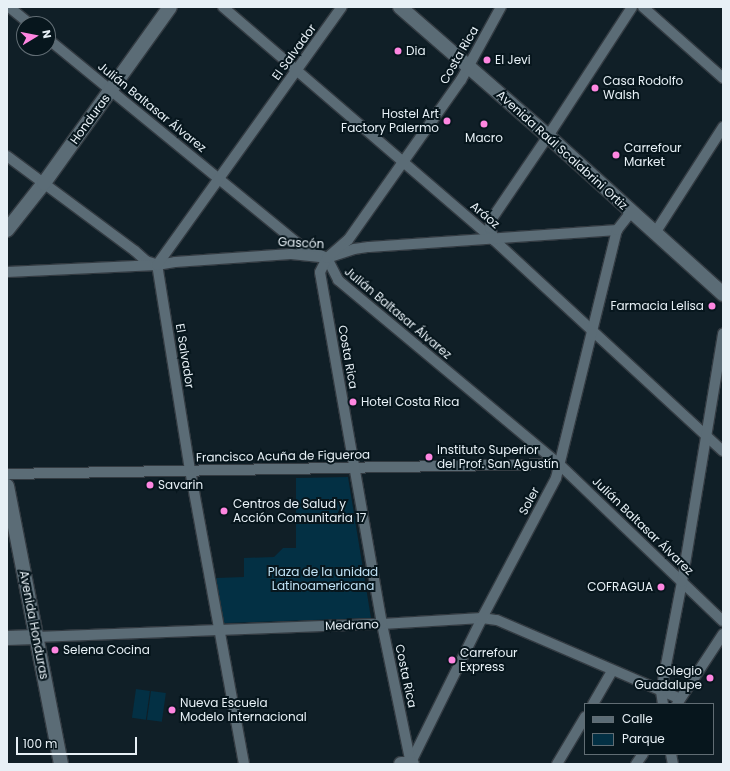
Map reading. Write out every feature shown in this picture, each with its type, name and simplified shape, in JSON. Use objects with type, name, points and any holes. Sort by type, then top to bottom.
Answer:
[{"type":"main road","name":"Honduras","points":[[7,230],[44,183],[170,7]]},
{"type":"main road","name":"Avenida Raúl Scalabrini Ortiz","points":[[400,7],[548,136],[723,294]]},
{"type":"main road","name":"Avenida Honduras","points":[[7,486],[61,764]]},
{"type":"main road","name":"Medrano","points":[[7,638],[36,637]]},
{"type":"main road","points":[[401,764],[411,764]]},
{"type":"street","points":[[8,7],[20,16]]},
{"type":"street","name":"Aráoz","points":[[223,7],[296,72],[494,240],[723,451]]},
{"type":"street","name":"El Salvador","points":[[244,764],[190,470],[157,265],[342,7]]},
{"type":"street","name":"Costa Rica","points":[[411,764],[382,624],[320,277],[321,269],[327,258],[348,240],[461,80],[501,7]]},
{"type":"street","points":[[494,240],[490,228],[491,220],[632,7]]},
{"type":"street","points":[[643,7],[723,78]]},
{"type":"street","name":"Julián Baltasar Álvarez","points":[[56,45],[301,246],[327,258],[338,280],[559,464],[723,621]]},
{"type":"street","points":[[655,233],[723,127]]},
{"type":"street","points":[[7,156],[135,251],[146,261],[157,265]]},
{"type":"street","name":"Soler","points":[[411,764],[482,618],[556,478],[617,230],[631,212]]},
{"type":"street","name":"Gascón","points":[[7,272],[157,265],[175,262],[291,254],[327,258],[354,249],[617,230]]},
{"type":"street","points":[[662,703],[661,691],[682,582],[723,333]]},
{"type":"street","name":"Francisco Acuña de Figueroa","points":[[7,474],[559,464]]},
{"type":"street","name":"Medrano","points":[[36,637],[219,631],[482,618],[497,620],[661,691],[679,702]]},
{"type":"street","points":[[679,702],[723,634]]},
{"type":"street","points":[[593,703],[613,670]]},
{"type":"street","points":[[557,764],[584,719]]},
{"type":"street","points":[[636,764],[642,755]]},
{"type":"green space","name":"Plaza de la unidad Latinoamericana","points":[[348,477],[371,618],[224,623],[216,578],[244,577],[244,558],[274,557],[283,548],[296,548],[296,478]]},
{"type":"green space","points":[[136,689],[150,691],[146,720],[132,718]]},
{"type":"green space","points":[[151,691],[166,693],[162,722],[147,720]]},
{"type":"place","name":"Dia","points":[[398,51]]},
{"type":"place","name":"El Jevi","points":[[487,60]]},
{"type":"place","name":"Casa Rodolfo Walsh","points":[[595,88]]},
{"type":"place","name":"Hostel Art Factory Palermo","points":[[447,121]]},
{"type":"place","name":"Macro","points":[[484,124]]},
{"type":"place","name":"Carrefour Market","points":[[616,155]]},
{"type":"place","name":"Farmacia Lelisa","points":[[712,306]]},
{"type":"place","name":"Hotel Costa Rica","points":[[353,402]]},
{"type":"place","name":"Instituto Superior del Prof. San Agustín","points":[[429,457]]},
{"type":"place","name":"Savarin","points":[[150,485]]},
{"type":"place","name":"Centros de Salud y Acción Comunitaria 17","points":[[224,511]]},
{"type":"place","name":"COFRAGUA","points":[[661,587]]},
{"type":"place","name":"Selena Cocina","points":[[55,650]]},
{"type":"place","name":"Carrefour Express","points":[[452,660]]},
{"type":"place","name":"Colegio Guadalupe","points":[[710,678]]},
{"type":"place","name":"Nueva Escuela Modelo Internacional","points":[[172,710]]}]
